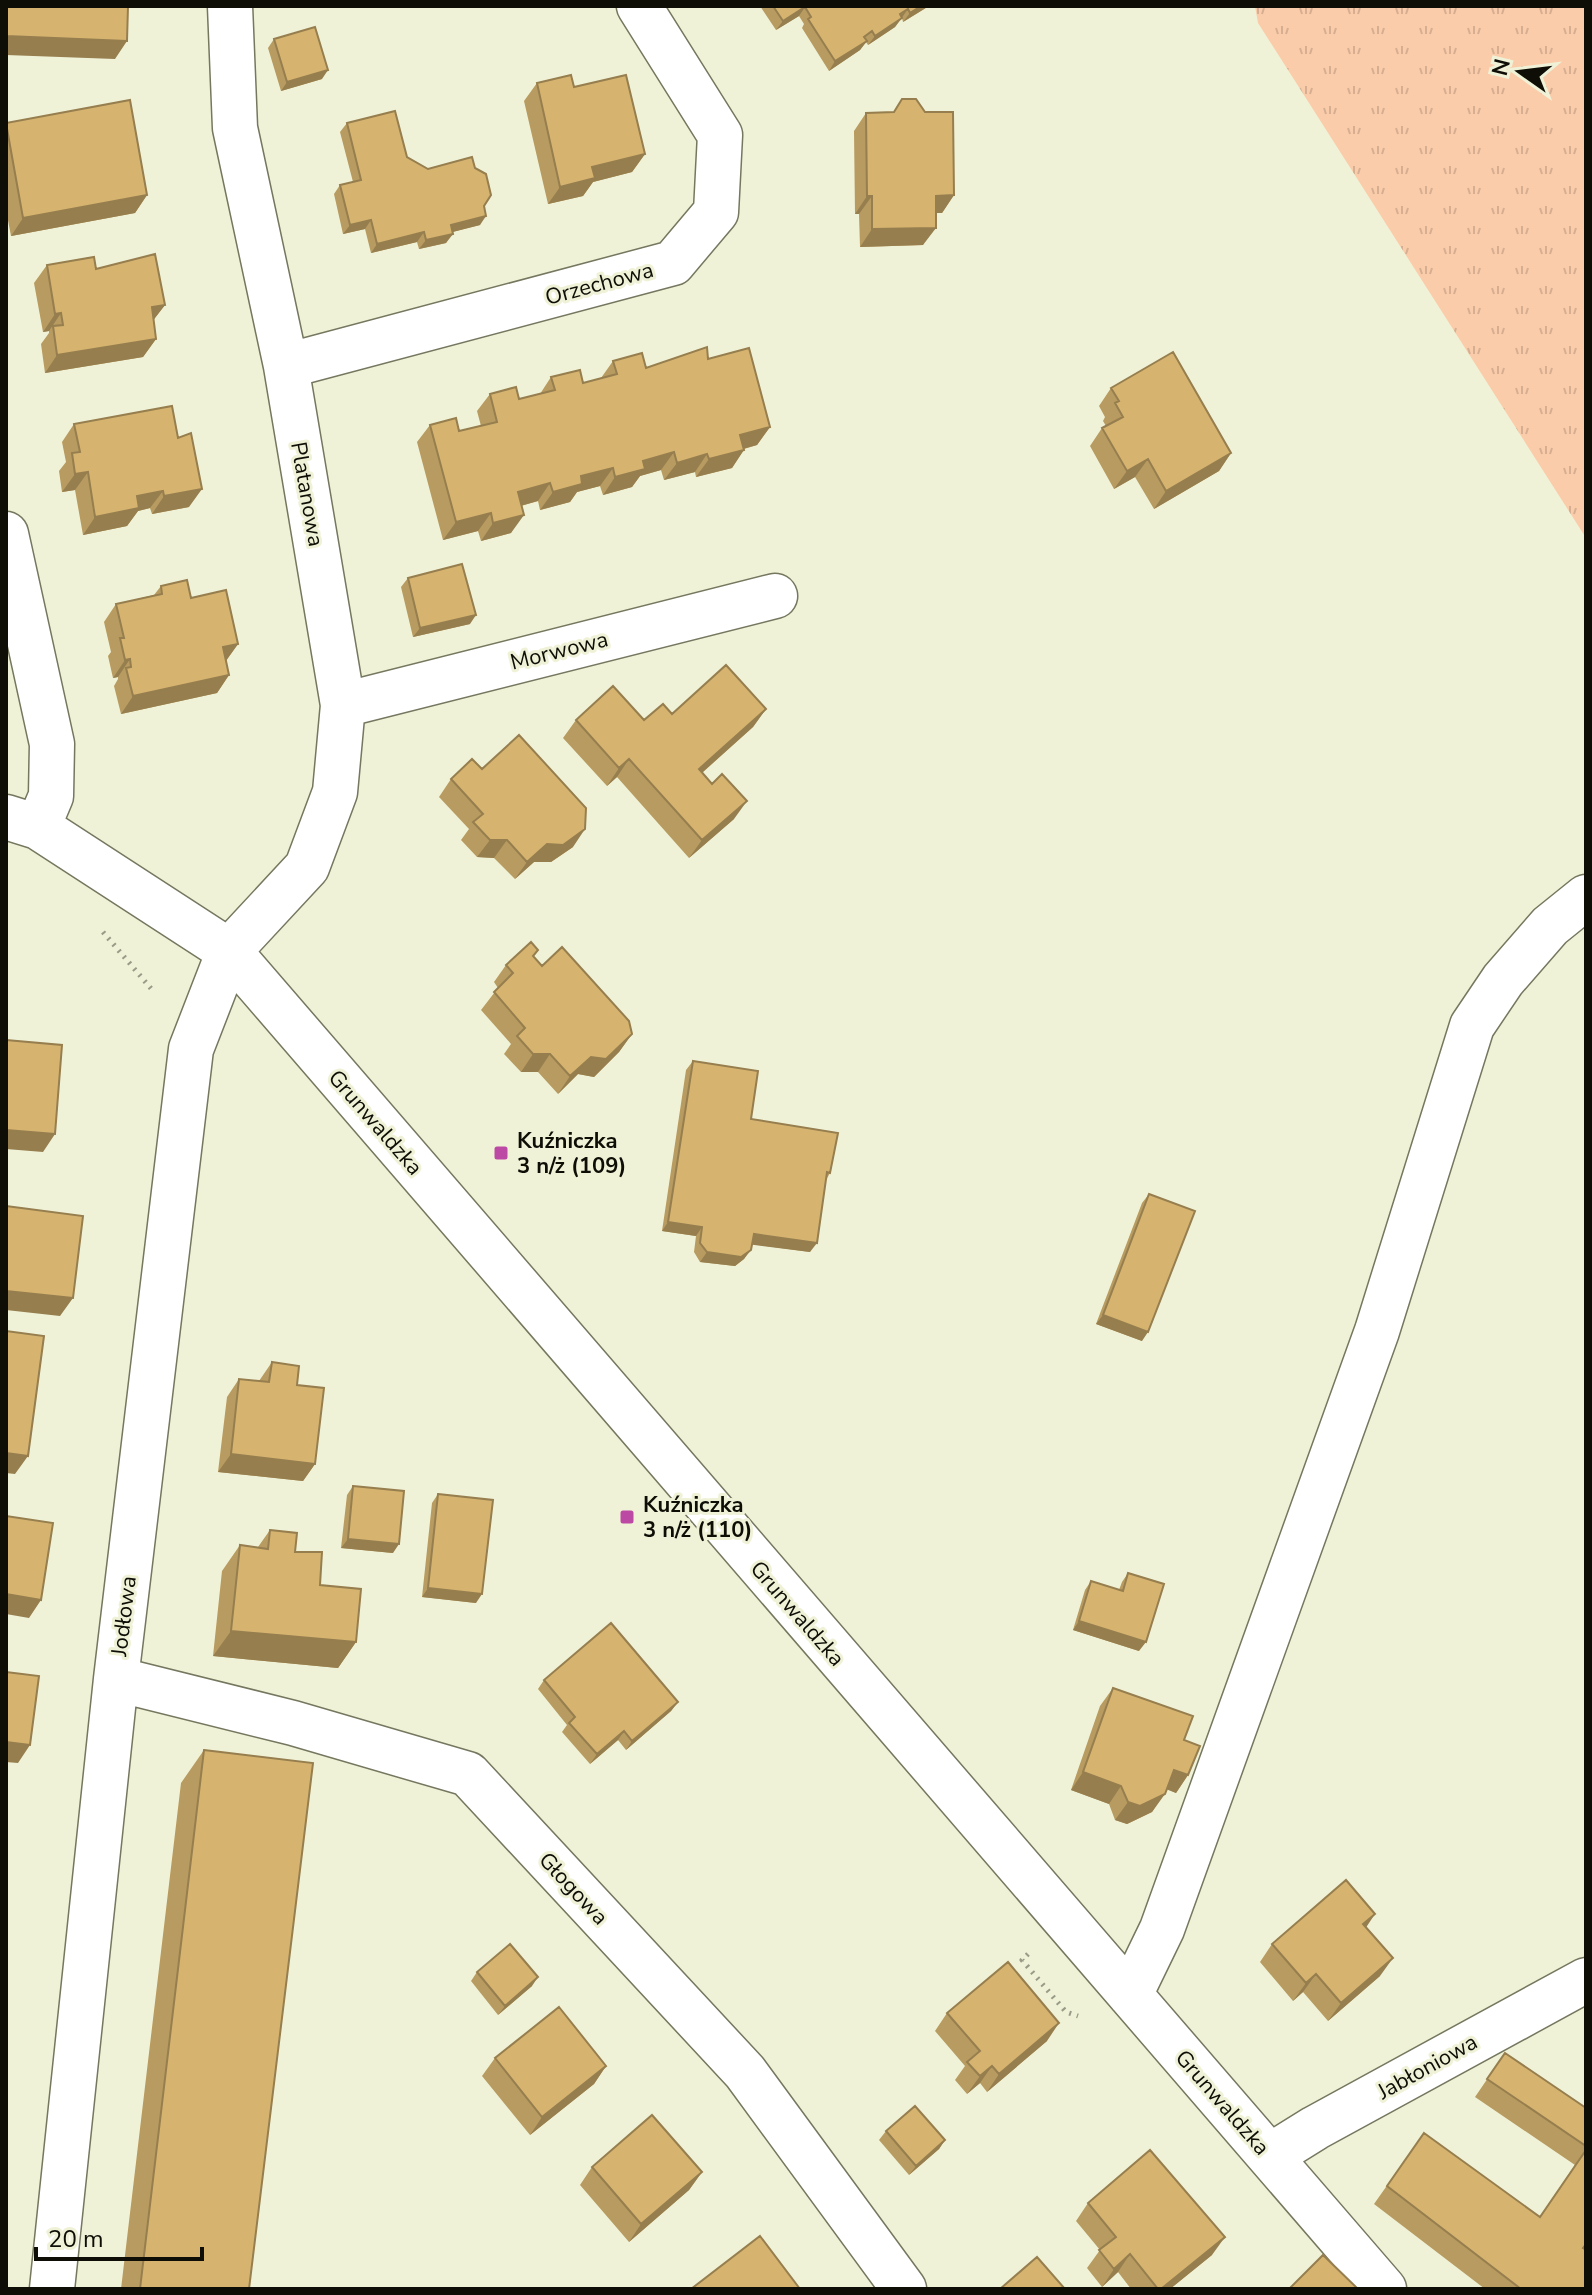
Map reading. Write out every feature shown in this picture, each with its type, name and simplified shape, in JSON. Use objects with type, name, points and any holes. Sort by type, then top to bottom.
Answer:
[{"type":"street","name":"Platanowa","points":[[229,951],[307,867],[335,792],[343,705],[286,366],[235,128],[230,6]]},
{"type":"street","name":"Orzechowa","points":[[286,366],[673,263],[716,212],[720,135],[639,6]]},
{"type":"street","points":[[6,534],[52,744],[51,796],[22,822]]},
{"type":"street","name":"Morwowa","points":[[343,705],[775,596]]},
{"type":"street","name":"Grunwaldzka","points":[[22,822],[229,951],[1384,2289]]},
{"type":"street","points":[[1130,1995],[1162,1929],[1377,1331],[1472,1026],[1503,980],[1540,937],[1586,897]]},
{"type":"street","name":"Jodłowa","points":[[52,2289],[116,1679],[191,1049],[229,951]]},
{"type":"street","name":"Głogowa","points":[[116,1679],[293,1723],[468,1774],[745,2072],[904,2289]]},
{"type":"street","name":"Jabłoniowa","points":[[1270,2156],[1586,1980]]},
{"type":"green space","points":[[1255,6],[1586,6],[1586,538],[1258,23]]},
{"type":"building","points":[[6,6],[128,6],[127,41],[6,36]]},
{"type":"building","points":[[773,6],[921,6],[910,13],[908,9],[900,14],[902,18],[875,36],[872,31],[864,37],[867,41],[835,61],[808,19],[811,17],[805,7],[783,21]]},
{"type":"building","points":[[315,27],[328,70],[287,82],[274,39]]},
{"type":"building","points":[[571,75],[574,87],[626,75],[645,154],[592,167],[595,178],[560,187],[537,83]]},
{"type":"building","points":[[902,99],[916,99],[925,112],[953,112],[954,195],[936,196],[936,228],[872,229],[872,196],[867,196],[866,113],[894,112]]},
{"type":"building","points":[[130,100],[147,195],[23,218],[6,123]]},
{"type":"building","points":[[395,111],[407,157],[428,169],[472,157],[475,168],[486,174],[491,195],[484,206],[486,216],[451,225],[453,234],[426,240],[424,232],[377,244],[371,220],[350,225],[340,185],[361,180],[347,123]]},
{"type":"building","points":[[155,254],[165,305],[152,307],[156,339],[57,355],[53,326],[63,325],[61,313],[55,314],[47,265],[94,257],[96,269]]},
{"type":"building","points":[[707,347],[708,359],[749,348],[770,427],[740,435],[744,450],[709,459],[707,454],[677,463],[674,452],[643,461],[645,469],[615,477],[613,468],[581,476],[582,484],[553,492],[550,483],[518,492],[524,515],[493,523],[491,513],[456,522],[430,425],[456,418],[459,431],[497,422],[490,394],[516,387],[519,399],[555,390],[551,377],[580,370],[583,383],[617,374],[613,361],[642,353],[646,368]]},
{"type":"building","points":[[1173,352],[1231,453],[1166,491],[1148,459],[1127,471],[1102,428],[1123,417],[1115,403],[1119,401],[1111,388]]},
{"type":"building","points":[[172,406],[178,438],[191,433],[202,489],[164,496],[163,491],[137,496],[139,508],[95,517],[88,472],[75,474],[72,453],[80,452],[74,424]]},
{"type":"building","points":[[462,564],[476,615],[420,628],[408,578]]},
{"type":"building","points":[[187,580],[191,598],[226,590],[238,644],[223,647],[229,675],[133,696],[126,668],[131,667],[130,659],[125,660],[120,638],[124,638],[116,604],[162,594],[161,586]]},
{"type":"building","points":[[726,665],[766,709],[699,769],[712,784],[722,774],[747,801],[702,840],[629,759],[619,768],[576,720],[613,686],[644,720],[663,704],[672,714]]},
{"type":"building","points":[[519,735],[586,808],[585,829],[563,845],[547,844],[527,862],[507,840],[490,840],[473,822],[483,814],[451,779],[472,759],[482,769]]},
{"type":"building","points":[[531,942],[538,950],[533,956],[542,966],[562,947],[629,1021],[632,1034],[606,1059],[591,1057],[570,1076],[550,1054],[533,1054],[517,1036],[525,1028],[494,992],[513,973],[506,965]]},
{"type":"building","points":[[6,1040],[62,1045],[55,1134],[6,1130]]},
{"type":"building","points":[[693,1061],[758,1071],[751,1119],[838,1133],[830,1173],[827,1172],[817,1243],[754,1234],[751,1250],[741,1257],[707,1252],[700,1243],[702,1227],[668,1222]]},
{"type":"building","points":[[1149,1194],[1195,1211],[1148,1332],[1103,1315]]},
{"type":"building","points":[[6,1206],[83,1216],[73,1298],[6,1291]]},
{"type":"building","points":[[6,1331],[44,1336],[28,1456],[6,1453]]},
{"type":"building","points":[[272,1362],[299,1366],[297,1385],[324,1388],[315,1464],[231,1454],[239,1379],[269,1382]]},
{"type":"building","points":[[353,1486],[404,1491],[399,1544],[348,1539]]},
{"type":"building","points":[[438,1494],[493,1500],[482,1594],[428,1588]]},
{"type":"building","points":[[6,1516],[53,1523],[41,1600],[6,1594]]},
{"type":"building","points":[[270,1530],[297,1533],[295,1552],[322,1552],[320,1585],[361,1589],[356,1642],[231,1631],[240,1545],[268,1549]]},
{"type":"building","points":[[1128,1573],[1164,1584],[1146,1642],[1079,1621],[1091,1581],[1123,1591]]},
{"type":"building","points":[[611,1623],[678,1702],[632,1741],[624,1731],[597,1754],[569,1723],[575,1717],[544,1680]]},
{"type":"building","points":[[6,1672],[39,1676],[30,1745],[6,1742]]},
{"type":"building","points":[[1113,1688],[1193,1716],[1184,1740],[1200,1746],[1188,1775],[1174,1770],[1165,1794],[1140,1806],[1128,1802],[1121,1786],[1083,1772]]},
{"type":"building","points":[[204,1750],[313,1763],[249,2289],[140,2289]]},
{"type":"building","points":[[1346,1880],[1375,1914],[1363,1924],[1393,1958],[1341,2003],[1316,1974],[1306,1983],[1272,1944]]},
{"type":"building","points":[[510,1944],[538,1977],[505,2006],[477,1972]]},
{"type":"building","points":[[1008,1962],[1059,2023],[999,2074],[992,2066],[980,2076],[967,2062],[980,2051],[947,2013]]},
{"type":"building","points":[[559,2007],[606,2066],[542,2117],[495,2058]]},
{"type":"building","points":[[1505,2053],[1586,2108],[1586,2146],[1487,2079]]},
{"type":"building","points":[[915,2106],[945,2140],[916,2166],[886,2131]]},
{"type":"building","points":[[652,2115],[702,2172],[641,2224],[592,2167]]},
{"type":"building","points":[[1424,2133],[1540,2217],[1586,2150],[1586,2244],[1583,2248],[1586,2250],[1586,2289],[1521,2289],[1387,2186]]},
{"type":"building","points":[[1150,2150],[1225,2237],[1161,2289],[1130,2254],[1114,2269],[1099,2250],[1116,2237],[1088,2203]]},
{"type":"building","points":[[760,2236],[800,2289],[691,2289]]},
{"type":"building","points":[[1323,2255],[1358,2289],[1289,2289]]},
{"type":"building","points":[[1037,2257],[1065,2289],[1000,2289]]},
{"type":"place","name":"Kuźniczka 3 n/ż (109)","points":[[501,1153]]},
{"type":"place","name":"Kuźniczka 3 n/ż (110)","points":[[627,1517]]}]
